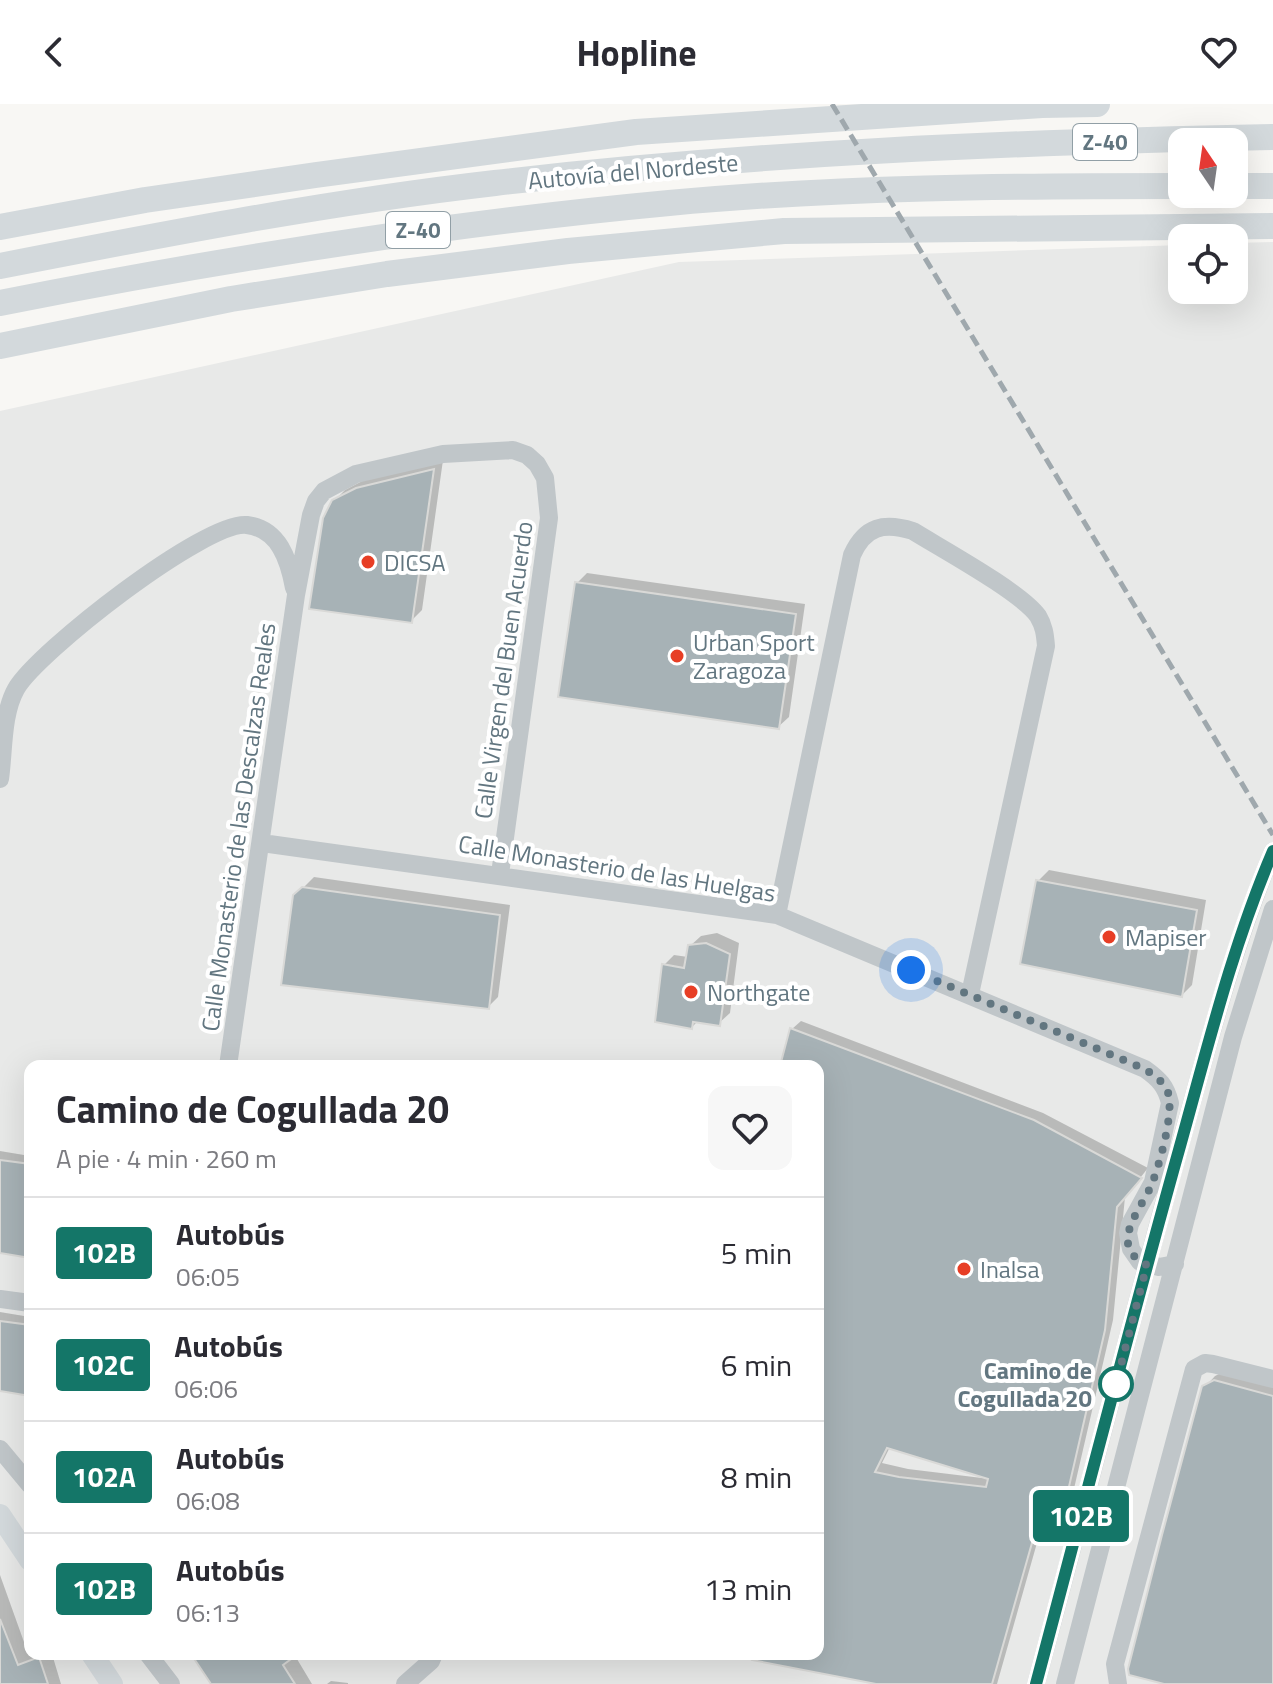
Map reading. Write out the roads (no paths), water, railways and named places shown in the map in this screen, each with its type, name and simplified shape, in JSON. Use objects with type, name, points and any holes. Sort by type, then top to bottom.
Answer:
[{"type":"highway","points":[[0,227],[145,200],[636,132],[1097,104]]},
{"type":"highway","name":"Autovía del Nordeste","points":[[0,266],[298,210],[449,189],[670,166],[937,147],[1273,137]]},
{"type":"highway","name":"Autovía del Nordeste","points":[[0,303],[184,267],[410,231],[671,202],[964,186],[1168,186]]},
{"type":"highway","points":[[1248,186],[1273,186]]},
{"type":"highway","points":[[0,346],[231,299],[387,274],[630,245],[784,231],[1273,226]]},
{"type":"main road","points":[[0,1515],[24,1551]]},
{"type":"main road","points":[[96,1660],[112,1684]]},
{"type":"street","name":"Calle Virgen del Buen Acuerdo","points":[[296,595],[316,501],[339,481],[356,474],[443,454],[513,450],[527,455],[537,464],[545,478],[549,518],[500,874]]},
{"type":"street","points":[[777,915],[852,555],[859,539],[869,531],[897,526],[913,531],[1019,598],[1036,614],[1045,630],[1046,646],[970,994]]},
{"type":"street","points":[[0,779],[10,703],[23,679],[86,621],[188,547],[226,527],[260,528],[279,543],[286,556],[296,595]]},
{"type":"street","name":"Calle Monasterio de las Descalzas Reales","points":[[229,1060],[296,595]]},
{"type":"street","name":"Calle Monasterio de las Huelgas","points":[[262,843],[777,915],[1145,1069],[1159,1079],[1170,1103],[1153,1182],[1130,1224],[1128,1240],[1135,1256],[1147,1265]]},
{"type":"street","points":[[1036,1684],[1228,975],[1273,851]]},
{"type":"street","points":[[1065,1684],[1215,1107],[1273,909]]},
{"type":"street","points":[[1147,1265],[1159,1267],[1175,1264]]},
{"type":"street","points":[[0,1299],[24,1302]]},
{"type":"street","points":[[1118,1684],[1115,1664],[1194,1369],[1205,1363],[1213,1364],[1273,1379]]},
{"type":"street","points":[[0,1449],[24,1478]]},
{"type":"street","points":[[156,1660],[171,1684]]},
{"type":"street","points":[[405,1684],[431,1660]]},
{"type":"railway","points":[[832,104],[1273,835]]},
{"type":"place","name":"DICSA","points":[[368,562]]},
{"type":"place","name":"Urban Sport Zaragoza","points":[[677,656]]},
{"type":"place","name":"Mapiser","points":[[1109,937]]},
{"type":"place","name":"Northgate","points":[[691,992]]},
{"type":"place","name":"Inalsa","points":[[964,1269]]},
{"type":"place","name":"Camino de Cogullada 20","points":[[1116,1384]]}]
